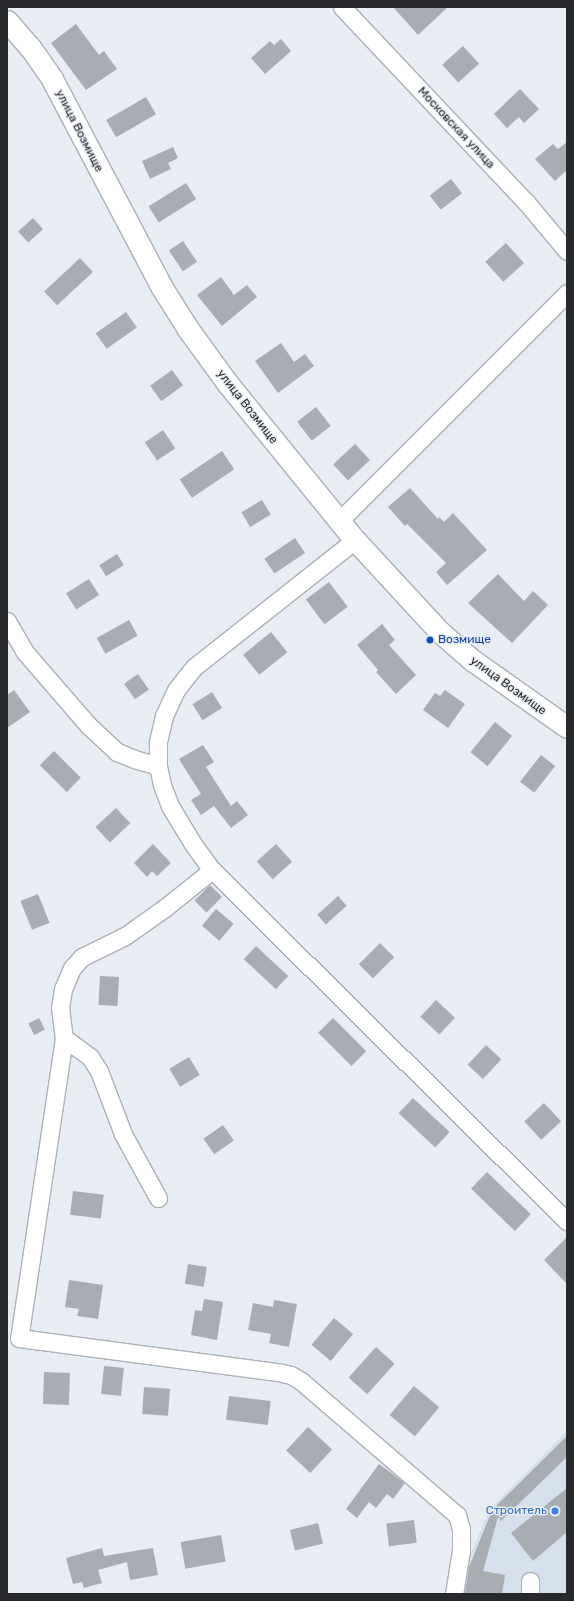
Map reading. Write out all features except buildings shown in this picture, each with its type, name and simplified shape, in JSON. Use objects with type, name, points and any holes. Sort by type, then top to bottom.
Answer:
[{"type":"main road","name":"улица Возмище","points":[[7,21],[30,47],[52,79],[161,286],[188,329],[228,384],[355,540],[445,636],[472,660],[567,727]]},
{"type":"street","name":"Московская улица","points":[[342,7],[526,202],[567,250]]},
{"type":"street","points":[[339,521],[567,293]]},
{"type":"street","points":[[355,540],[194,667],[176,690],[164,716],[158,743],[158,766],[162,785],[170,806],[193,844],[212,870],[567,1222]]},
{"type":"street","points":[[7,621],[24,651],[88,725],[117,752],[158,766]]},
{"type":"street","points":[[212,870],[166,907],[125,936],[82,957],[72,968],[63,989],[60,1007],[64,1038],[18,1338],[278,1372],[291,1375],[301,1381],[457,1515],[461,1529],[461,1550],[454,1594]]},
{"type":"street","points":[[64,1038],[90,1057],[99,1071],[123,1134],[158,1198]]},
{"type":"shaded area","points":[[567,1431],[567,1594],[464,1594],[467,1563],[489,1510]]},
{"type":"place","name":"Возмище","points":[[430,640]]},
{"type":"place","name":"Строитель","points":[[555,1511]]}]
